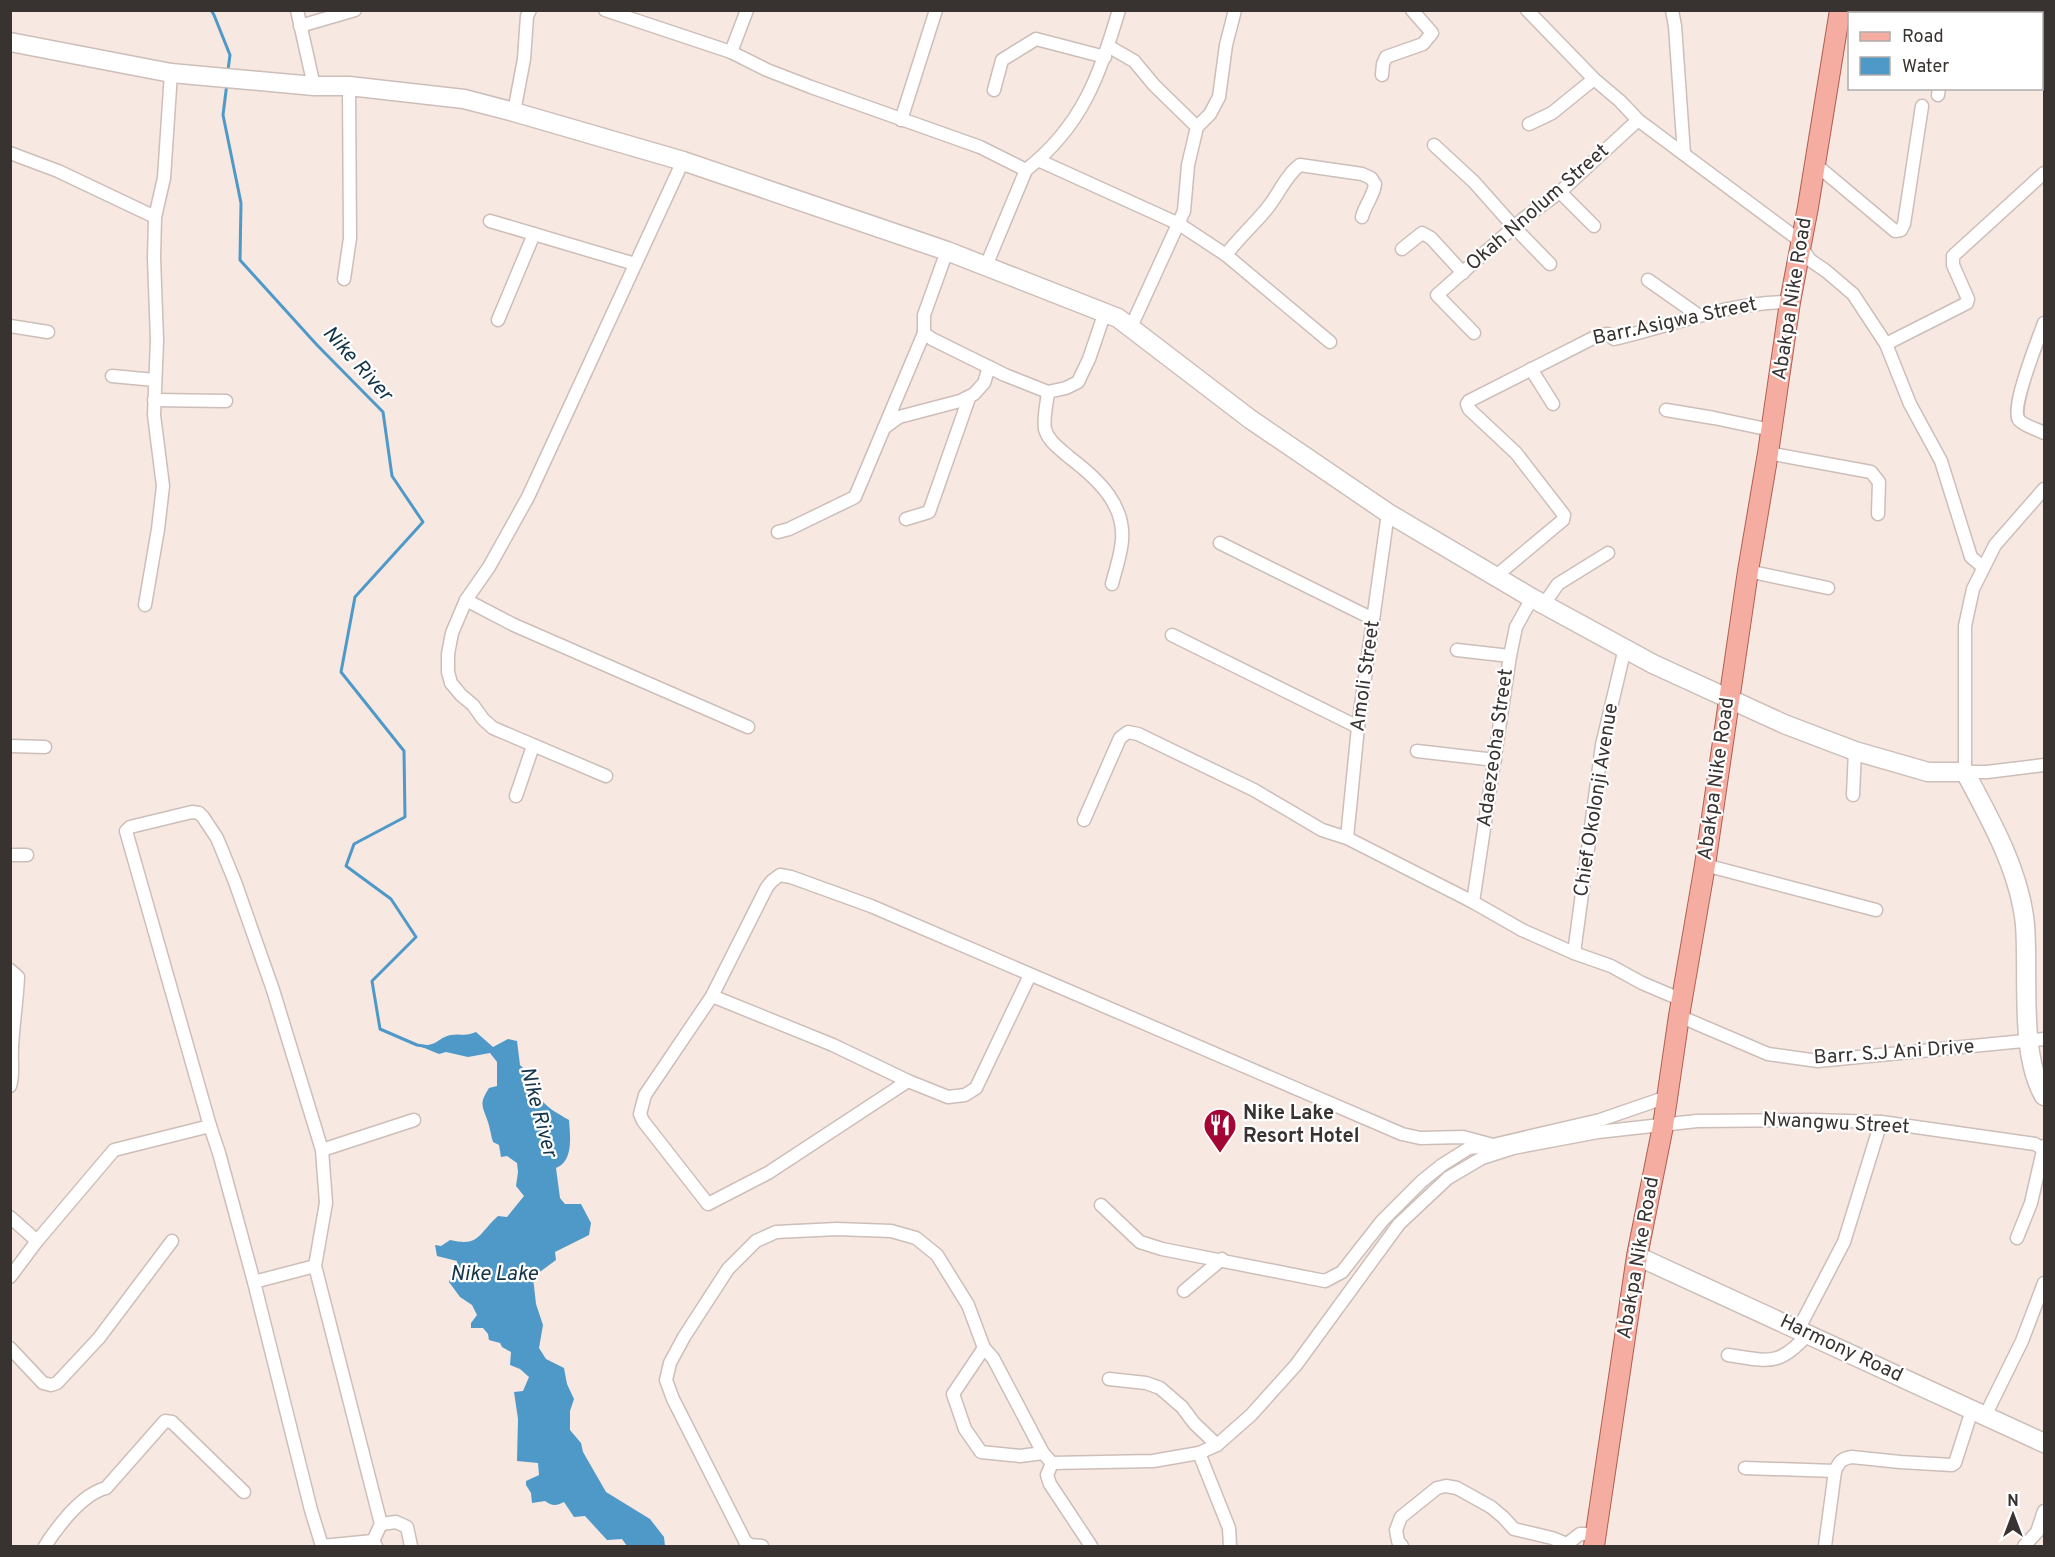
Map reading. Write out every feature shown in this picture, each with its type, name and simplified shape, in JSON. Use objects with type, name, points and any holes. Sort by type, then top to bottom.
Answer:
[{"type":"main road","name":"Abakpa Nike Road","points":[[1595,1540],[1637,1256],[1663,1126],[1681,1005],[1706,865],[1728,698],[1790,302],[1840,10]]},
{"type":"main road","points":[[10,42],[180,74],[314,86],[349,86],[464,99],[683,162],[947,251],[1106,312],[1131,327],[1250,419],[1388,513],[1538,601],[1653,664],[1784,724],[1855,751],[1928,772],[1965,772],[2008,859],[2017,887],[2025,923],[2037,1040],[2034,1073],[2044,1096]]},
{"type":"main road","name":"Harmony Road","points":[[1637,1256],[2044,1443]]},
{"type":"street","points":[[297,10],[314,86]]},
{"type":"street","points":[[300,26],[355,10]]},
{"type":"street","points":[[514,112],[524,59],[527,16],[530,10]]},
{"type":"street","points":[[605,10],[731,52],[811,87],[980,147],[1026,170]]},
{"type":"street","points":[[731,52],[747,10]]},
{"type":"street","points":[[901,120],[936,10]]},
{"type":"street","points":[[986,266],[1026,170],[1038,160],[1080,111],[1095,84],[1119,10]]},
{"type":"street","points":[[1131,327],[1184,211],[1188,165],[1197,127],[1210,114],[1219,97],[1226,45],[1235,10]]},
{"type":"street","points":[[1382,75],[1386,57],[1423,44],[1432,33],[1412,10]]},
{"type":"street","points":[[1527,10],[1594,79],[1612,93],[1638,120],[1795,237],[1800,248],[1810,260],[1853,294],[1886,344],[1910,404],[1941,461],[1971,557],[1983,567]]},
{"type":"street","points":[[1672,10],[1677,48],[1684,154]]},
{"type":"street","points":[[994,90],[1002,60],[1036,39],[1106,52],[1134,60],[1154,85],[1197,127]]},
{"type":"street","points":[[145,605],[163,486],[154,415],[158,340],[154,258],[155,218],[164,178],[180,74]]},
{"type":"street","points":[[1529,124],[1552,113],[1594,79]]},
{"type":"street","points":[[344,279],[350,238],[349,86]]},
{"type":"street","points":[[1814,162],[1895,231],[1902,230],[1922,106]]},
{"type":"street","name":"Okah Nnolum Street","points":[[1474,333],[1437,295],[1514,227],[1560,192],[1638,120]]},
{"type":"street","points":[[1434,146],[1474,182],[1550,264]]},
{"type":"street","points":[[10,153],[57,171],[155,218]]},
{"type":"street","points":[[1038,160],[1179,224],[1226,255],[1330,342]]},
{"type":"street","points":[[606,776],[493,728],[451,683],[448,672],[448,654],[452,633],[466,600],[489,567],[528,497],[683,162]]},
{"type":"street","points":[[1226,255],[1237,239],[1270,205],[1300,165],[1362,174],[1371,178],[1375,184],[1374,190],[1362,217]]},
{"type":"street","points":[[1886,344],[1967,303],[1968,299],[1953,265],[1953,256],[2044,173]]},
{"type":"street","points":[[1560,192],[1594,226]]},
{"type":"street","points":[[490,221],[635,264]]},
{"type":"street","points":[[1402,249],[1422,233],[1431,238],[1463,273]]},
{"type":"street","points":[[498,321],[534,234]]},
{"type":"street","points":[[778,532],[789,529],[855,497],[924,333],[924,315],[927,304],[947,251]]},
{"type":"street","points":[[1648,280],[1698,315]]},
{"type":"street","name":"Barr.Asigwa Street","points":[[1496,576],[1563,520],[1564,515],[1516,453],[1469,410],[1467,404],[1469,401],[1599,335],[1608,334],[1614,339],[1698,315],[1770,302],[1790,302]]},
{"type":"street","points":[[924,333],[989,367],[1048,392],[1066,388],[1078,382],[1106,312]]},
{"type":"street","points":[[2044,323],[2016,414],[2025,424],[2044,433]]},
{"type":"street","points":[[10,326],[48,332]]},
{"type":"street","points":[[883,429],[898,417],[969,398],[982,387],[989,367]]},
{"type":"street","points":[[1531,369],[1553,404]]},
{"type":"street","points":[[112,376],[155,380]]},
{"type":"street","points":[[1048,392],[1045,429],[1050,438],[1057,447],[1087,471],[1114,500],[1118,509],[1122,526],[1122,546],[1112,584]]},
{"type":"street","points":[[906,519],[929,512],[969,398]]},
{"type":"street","points":[[154,400],[226,402]]},
{"type":"street","points":[[1666,410],[1771,430]]},
{"type":"street","points":[[1768,453],[1871,471],[1879,482],[1878,514]]},
{"type":"street","points":[[2044,489],[1995,545],[1972,589],[1965,626],[1965,772],[1987,772],[2044,765]]},
{"type":"street","name":"Amoli Street","points":[[1347,838],[1358,727],[1388,513]]},
{"type":"street","points":[[1220,543],[1373,619]]},
{"type":"street","name":"Adaezeoha Street","points":[[1473,902],[1516,627],[1538,601],[1558,585],[1608,553]]},
{"type":"street","points":[[1748,571],[1828,588]]},
{"type":"street","points":[[466,600],[514,625],[748,727]]},
{"type":"street","points":[[1172,635],[1358,727]]},
{"type":"street","name":"Chief Okolonji Avenue","points":[[1574,953],[1602,745],[1625,648]]},
{"type":"street","points":[[1457,650],[1510,656]]},
{"type":"street","name":"Barr. S.J Ani Drive","points":[[1084,820],[1120,738],[1128,732],[1138,734],[1254,790],[1322,830],[1347,838],[1473,902],[1522,930],[1574,953],[1611,966],[1768,1054],[1818,1061],[2037,1040]]},
{"type":"street","points":[[10,746],[45,747]]},
{"type":"street","points":[[516,796],[533,746]]},
{"type":"street","points":[[1417,751],[1495,760]]},
{"type":"street","points":[[1853,795],[1855,751]]},
{"type":"street","points":[[192,812],[199,813],[203,817],[217,838],[236,882],[273,990],[322,1150],[326,1203],[315,1266],[381,1524],[375,1544],[322,1546],[254,1282],[210,1126],[126,831],[130,827],[192,812]]},
{"type":"street","points":[[10,855],[27,855]]},
{"type":"street","points":[[1706,865],[1876,910]]},
{"type":"street","points":[[908,1081],[768,1173],[708,1204],[643,1121],[640,1114],[645,1095],[712,996],[767,887],[780,875],[872,906],[1402,1134],[1420,1138],[1463,1137],[1493,1145]]},
{"type":"street","points":[[10,970],[18,977],[11,1051],[13,1075],[10,1086]]},
{"type":"street","points":[[712,996],[833,1045],[908,1081],[948,1097],[965,1095],[976,1088],[1030,975]]},
{"type":"street","points":[[1101,1205],[1140,1242],[1162,1249],[1222,1259],[1321,1281],[1330,1279],[1342,1272],[1382,1221],[1422,1181],[1469,1148],[1493,1145],[1600,1120],[1663,1098],[1666,1095],[1681,1005]]},
{"type":"street","points":[[322,1150],[414,1120]]},
{"type":"street","name":"Nwangwu Street","points":[[1052,1463],[1153,1461],[1200,1453],[1217,1444],[1251,1415],[1296,1365],[1399,1224],[1448,1178],[1482,1158],[1513,1148],[1598,1132],[1698,1121],[1813,1120],[1881,1122],[2036,1144],[2044,1148]]},
{"type":"street","points":[[1728,1355],[1771,1360],[1787,1354],[1803,1332],[1844,1242],[1881,1122]]},
{"type":"street","points":[[10,1277],[37,1241],[114,1150],[210,1126]]},
{"type":"street","points":[[2017,1238],[2032,1200],[2044,1148]]},
{"type":"street","points":[[10,1217],[37,1241]]},
{"type":"street","points":[[762,1546],[750,1545],[745,1541],[673,1399],[666,1380],[669,1363],[728,1269],[756,1241],[776,1232],[837,1229],[891,1231],[916,1238],[937,1255],[968,1305],[984,1348],[993,1358],[1042,1453],[1052,1463],[1047,1475],[1050,1484],[1091,1546]]},
{"type":"street","points":[[10,1348],[43,1383],[51,1386],[57,1383],[99,1338],[172,1241]]},
{"type":"street","points":[[1184,1291],[1222,1259]]},
{"type":"street","points":[[254,1282],[315,1266]]},
{"type":"street","points":[[1825,1546],[1835,1471],[1839,1461],[1852,1457],[1900,1462],[1952,1465],[1955,1463],[1979,1413],[2022,1341],[2044,1283]]},
{"type":"street","points":[[984,1348],[952,1394],[965,1429],[981,1452],[1020,1456],[1042,1453]]},
{"type":"street","points":[[1109,1379],[1146,1383],[1160,1388],[1182,1407],[1194,1423],[1217,1444]]},
{"type":"street","points":[[45,1546],[72,1512],[96,1490],[106,1488],[165,1421],[172,1422],[244,1492]]},
{"type":"street","points":[[1200,1453],[1229,1528],[1230,1546]]},
{"type":"street","points":[[1745,1468],[1835,1471]]},
{"type":"street","points":[[1402,1546],[1398,1541],[1396,1530],[1401,1517],[1437,1488],[1446,1486],[1457,1488],[1491,1508],[1514,1529],[1567,1544],[1580,1534],[1595,1540]]},
{"type":"street","points":[[2024,1546],[2041,1535],[2044,1511]]},
{"type":"street","points":[[381,1524],[396,1522],[408,1527],[411,1546]]},
{"type":"water","name":"Nike Lake","points":[[476,1032],[493,1047],[508,1039],[517,1041],[520,1065],[526,1071],[538,1095],[548,1106],[569,1120],[570,1147],[566,1160],[556,1168],[560,1198],[565,1204],[581,1204],[591,1223],[589,1235],[555,1252],[556,1260],[533,1277],[536,1304],[543,1325],[539,1348],[546,1359],[564,1368],[567,1384],[574,1399],[570,1411],[570,1430],[581,1443],[583,1452],[606,1492],[650,1519],[664,1537],[665,1546],[627,1546],[622,1539],[607,1540],[585,1516],[574,1517],[564,1502],[554,1505],[545,1501],[532,1503],[526,1481],[539,1475],[538,1463],[517,1461],[518,1419],[514,1392],[523,1391],[529,1377],[520,1369],[510,1365],[511,1352],[502,1347],[500,1343],[489,1340],[483,1328],[471,1328],[471,1323],[477,1315],[472,1305],[460,1297],[449,1282],[452,1271],[457,1267],[457,1261],[437,1256],[435,1245],[441,1246],[450,1240],[467,1242],[473,1240],[498,1216],[507,1217],[524,1196],[516,1186],[517,1163],[507,1156],[501,1157],[499,1145],[493,1142],[483,1108],[483,1101],[489,1088],[497,1086],[497,1062],[490,1053],[468,1057],[446,1052],[439,1054],[417,1045],[429,1045],[446,1036]]},
{"type":"waterway","name":"Nike River","points":[[211,10],[230,55],[228,70]]},
{"type":"waterway","name":"Nike River","points":[[227,83],[223,115],[241,203],[240,260],[317,345],[383,412],[392,476],[423,522],[355,597],[341,672],[404,751],[405,817],[354,844],[346,866],[391,899],[416,937],[372,981],[380,1029],[417,1045],[430,1047]]},
{"type":"place","name":"Nike Lake Resort Hotel","points":[[1220,1154]]}]
